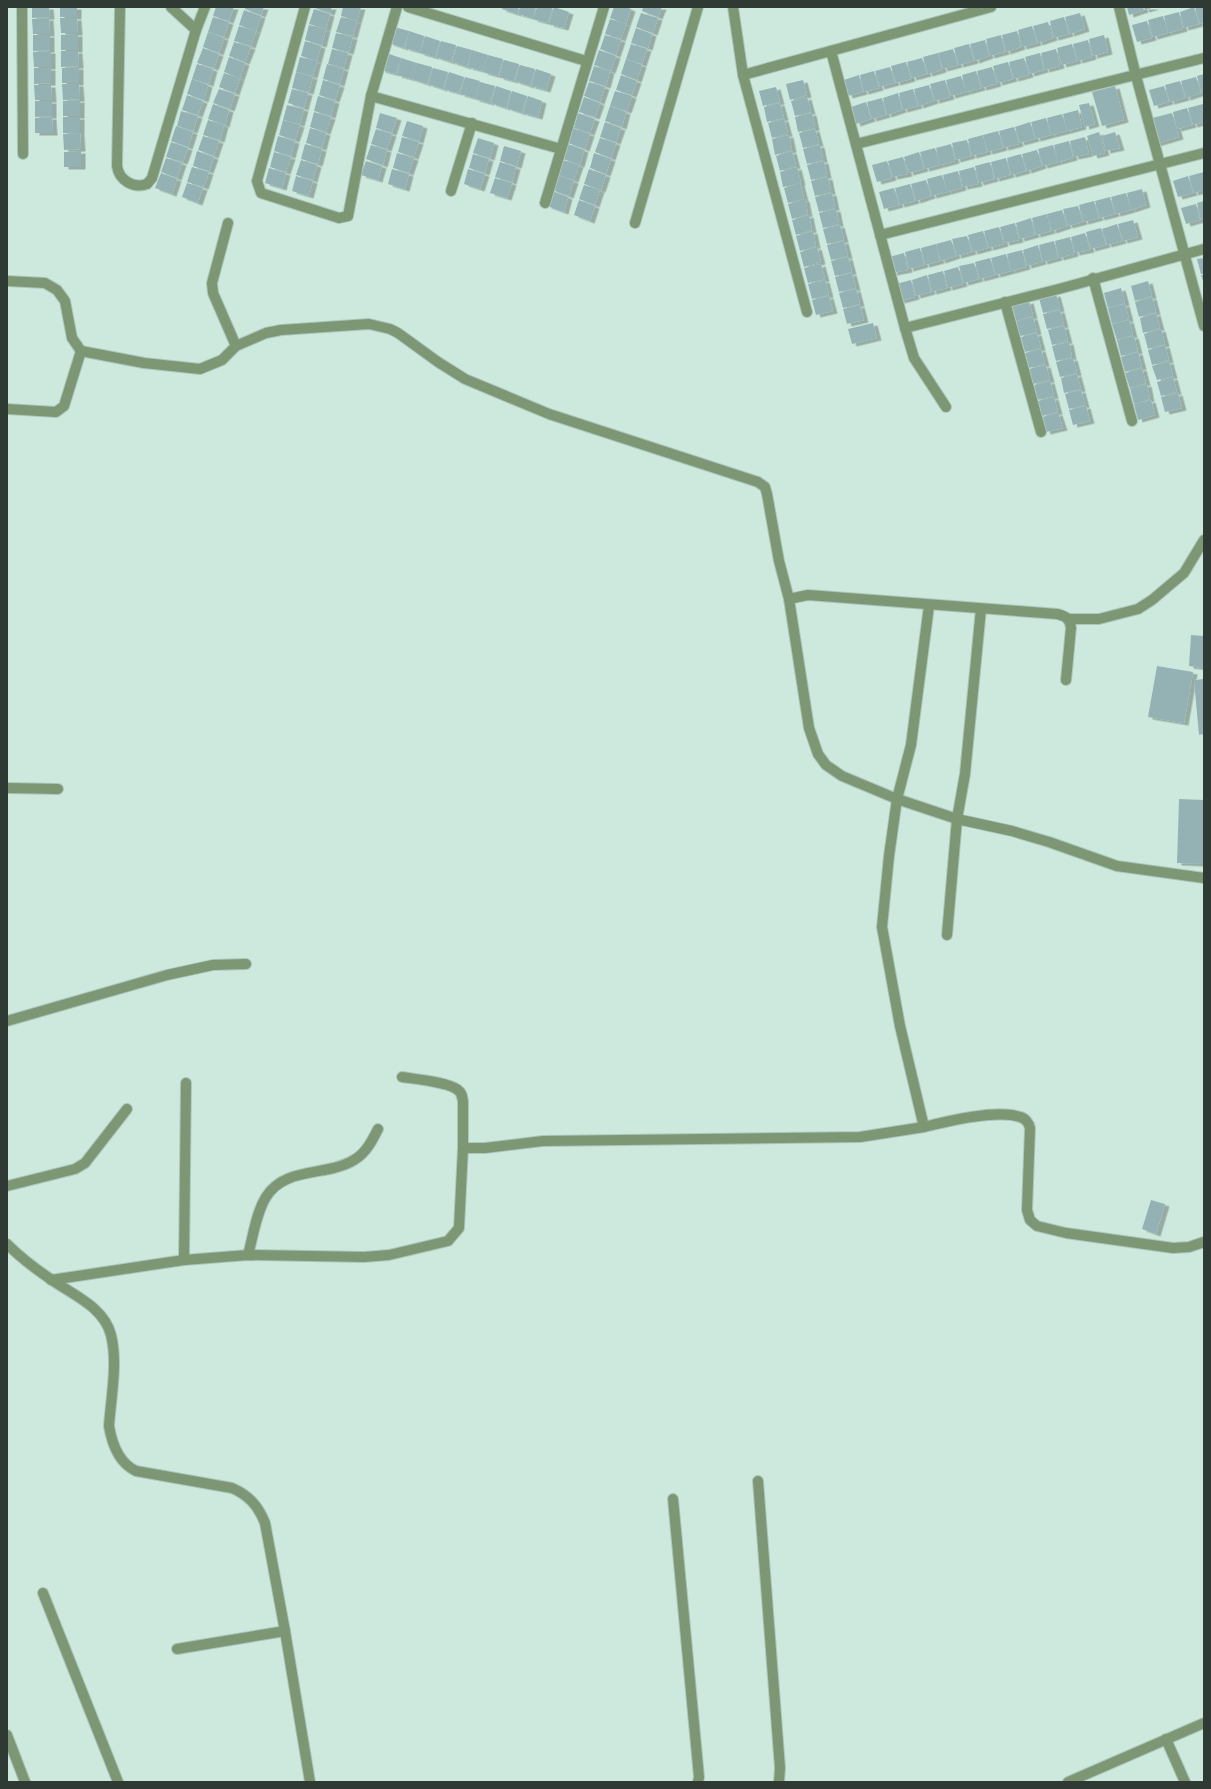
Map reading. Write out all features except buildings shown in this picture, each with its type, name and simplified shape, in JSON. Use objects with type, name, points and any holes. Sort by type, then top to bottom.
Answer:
[{"type":"street","points":[[22,7],[23,154]]},
{"type":"street","points":[[120,7],[117,166],[120,176],[125,182],[144,185],[149,183],[152,178],[196,30],[205,7]]},
{"type":"street","points":[[170,7],[196,30]]},
{"type":"street","points":[[305,7],[257,181],[261,193],[339,218],[348,216],[371,96],[397,7]]},
{"type":"street","points":[[408,7],[586,61]]},
{"type":"street","points":[[545,203],[586,61],[604,7]]},
{"type":"street","points":[[635,223],[698,7]]},
{"type":"street","points":[[733,7],[743,76],[807,312]]},
{"type":"street","points":[[743,76],[992,7]]},
{"type":"street","points":[[1119,7],[1183,255],[1204,326]]},
{"type":"street","points":[[831,51],[914,358],[946,407]]},
{"type":"street","points":[[856,144],[1204,58]]},
{"type":"street","points":[[371,96],[561,149]]},
{"type":"street","points":[[451,191],[472,123]]},
{"type":"street","points":[[880,235],[1204,153]]},
{"type":"street","points":[[228,223],[212,283],[213,293],[236,346]]},
{"type":"street","points":[[905,328],[1204,249]]},
{"type":"street","points":[[1093,278],[1132,421]]},
{"type":"street","points":[[7,281],[45,283],[57,290],[65,301],[72,338],[81,351],[144,363],[200,369],[222,360],[236,346],[266,333],[281,330],[369,324],[383,327],[407,339],[438,362],[464,378],[535,408],[758,482],[764,487],[767,494],[779,561],[789,599],[809,728],[818,754],[826,765],[842,776],[897,799],[957,819],[1012,831],[1049,842],[1117,866],[1204,878]]},
{"type":"street","points":[[1005,302],[1041,432]]},
{"type":"street","points":[[7,409],[56,412],[64,406],[81,351]]},
{"type":"street","points":[[789,599],[808,595],[929,606],[1057,614],[1068,619],[1099,619],[1138,609],[1152,600],[1184,573],[1204,540]]},
{"type":"street","points":[[924,1127],[900,1026],[882,927],[889,856],[897,799],[911,745],[929,606]]},
{"type":"street","points":[[947,935],[957,819],[965,774],[981,609]]},
{"type":"street","points":[[1066,680],[1071,628],[1068,619]]},
{"type":"street","points":[[7,788],[58,789]]},
{"type":"street","points":[[7,1021],[173,973],[213,965],[246,964]]},
{"type":"street","points":[[51,1280],[184,1260],[248,1255],[389,1255],[448,1241],[459,1228],[463,1148],[462,1095],[458,1090],[451,1086],[402,1076]]},
{"type":"street","points":[[184,1260],[186,1083]]},
{"type":"street","points":[[7,1186],[75,1169],[85,1163],[127,1109]]},
{"type":"street","points":[[463,1148],[485,1148],[543,1141],[860,1137],[1001,1114],[1021,1117],[1030,1128],[1027,1210],[1030,1220],[1037,1226],[1066,1234],[1159,1247],[1189,1247],[1204,1242]]},
{"type":"street","points":[[248,1255],[266,1197],[275,1186],[289,1178],[342,1165],[354,1160],[370,1144],[378,1129]]},
{"type":"street","points":[[7,1244],[51,1280],[87,1302],[98,1312],[108,1328],[112,1343],[113,1361],[109,1426],[117,1453],[125,1464],[136,1471],[232,1488],[243,1492],[256,1505],[265,1523],[285,1631],[310,1782]]},
{"type":"street","points":[[758,1481],[780,1768],[779,1782]]},
{"type":"street","points":[[674,1499],[699,1776],[698,1782]]},
{"type":"street","points":[[42,1593],[118,1782]]},
{"type":"street","points":[[177,1649],[285,1631]]},
{"type":"street","points":[[1068,1782],[1091,1778],[1166,1739],[1204,1723]]},
{"type":"street","points":[[7,1735],[25,1782]]},
{"type":"street","points":[[1166,1739],[1185,1782]]}]
